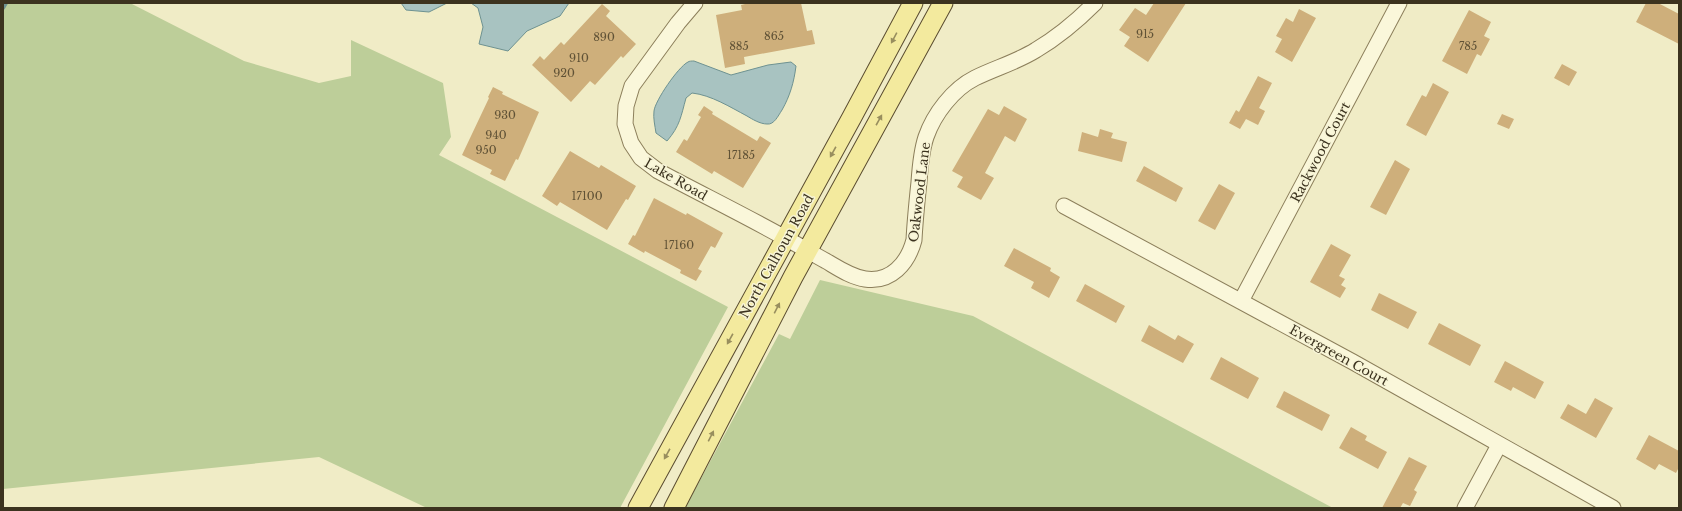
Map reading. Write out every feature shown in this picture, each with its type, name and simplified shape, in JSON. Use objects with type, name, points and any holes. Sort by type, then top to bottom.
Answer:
[{"type":"main road","name":"North Calhoun Road","points":[[638,508],[913,3]]},
{"type":"main road","name":"North Calhoun Road","points":[[674,508],[793,277],[943,3]]},
{"type":"street","name":"Lake Road","points":[[696,3],[678,23],[632,86],[626,106],[625,124],[631,143],[641,158],[658,171],[808,251]]},
{"type":"street","name":"Oakwood Lane","points":[[808,251],[848,273],[864,279],[883,278],[902,266],[912,248],[914,240],[922,152],[926,136],[936,115],[958,91],[974,79],[1019,60],[1037,50],[1074,23],[1095,3]]},
{"type":"street","name":"Rackwood Court","points":[[1241,301],[1399,3]]},
{"type":"street","name":"Evergreen Court","points":[[1064,206],[1241,301],[1613,508]]},
{"type":"street","points":[[1465,508],[1499,445]]},
{"type":"green space","points":[[3,3],[130,3],[244,61],[319,83],[351,76],[351,40],[443,83],[451,137],[439,155],[728,307],[620,508],[427,508],[319,457],[3,489]]},
{"type":"green space","points":[[820,280],[973,316],[1333,508],[685,508],[779,334],[790,339]]},
{"type":"water","points":[[401,3],[447,3],[429,12],[406,10]]},
{"type":"water","points":[[471,3],[569,3],[560,16],[527,31],[508,51],[479,44],[483,27],[478,8]]},
{"type":"water","points":[[694,61],[731,75],[768,65],[791,62],[796,66],[793,83],[789,94],[782,110],[774,122],[764,124],[727,105],[706,96],[692,93],[686,98],[677,126],[667,141],[656,133],[654,116],[655,106],[679,70],[688,62]]},
{"type":"building","points":[[749,3],[801,3],[807,31],[812,30],[815,44],[744,57],[745,64],[725,68],[716,15],[742,10],[741,5]]},
{"type":"building","points":[[1154,3],[1186,3],[1148,62],[1124,46],[1130,37],[1119,30],[1135,8],[1146,15]]},
{"type":"building","points":[[1646,3],[1658,3],[1679,14],[1679,44],[1636,22]]},
{"type":"building","points":[[602,4],[610,11],[606,16],[636,44],[623,58],[621,56],[595,85],[590,81],[571,102],[532,65],[540,56],[544,60],[561,42],[564,45]]},
{"type":"building","points":[[1299,9],[1316,18],[1292,62],[1275,52],[1282,39],[1276,36],[1286,18],[1293,22]]},
{"type":"building","points":[[1469,10],[1491,22],[1484,36],[1490,39],[1481,56],[1477,54],[1467,74],[1442,61]]},
{"type":"building","points":[[1562,64],[1577,72],[1569,86],[1554,78]]},
{"type":"building","points":[[1258,76],[1272,83],[1259,108],[1265,111],[1258,125],[1246,119],[1240,129],[1229,123],[1236,110],[1239,112]]},
{"type":"building","points":[[1433,83],[1449,92],[1426,136],[1406,125],[1422,95],[1426,97]]},
{"type":"building","points":[[493,87],[503,92],[502,94],[539,112],[518,160],[516,159],[505,181],[490,174],[492,170],[462,155]]},
{"type":"building","points":[[704,106],[713,112],[712,114],[757,141],[760,136],[771,143],[743,188],[714,171],[712,174],[676,152],[684,139],[687,141],[701,117],[698,115]]},
{"type":"building","points":[[1004,106],[1027,119],[1015,142],[1005,136],[985,173],[994,178],[981,200],[957,187],[963,177],[952,171],[988,109],[999,115]]},
{"type":"building","points":[[1502,114],[1514,119],[1509,129],[1497,124]]},
{"type":"building","points":[[1100,129],[1113,133],[1111,138],[1127,142],[1122,162],[1078,151],[1082,132],[1098,137]]},
{"type":"building","points":[[570,151],[599,168],[601,165],[636,186],[607,230],[560,202],[557,206],[542,196]]},
{"type":"building","points":[[1395,160],[1410,169],[1386,215],[1370,207]]},
{"type":"building","points":[[1144,166],[1183,188],[1176,202],[1136,181]]},
{"type":"building","points":[[1219,184],[1235,193],[1215,230],[1198,221]]},
{"type":"building","points":[[654,198],[686,215],[687,213],[723,233],[715,248],[711,246],[698,269],[702,271],[696,281],[680,273],[681,270],[645,251],[644,253],[628,244],[633,235],[635,236]]},
{"type":"building","points":[[1331,244],[1351,255],[1339,276],[1345,279],[1341,285],[1346,288],[1340,298],[1310,282]]},
{"type":"building","points":[[1014,248],[1051,268],[1050,271],[1060,277],[1049,298],[1031,288],[1034,282],[1004,266]]},
{"type":"building","points":[[1085,284],[1125,306],[1116,323],[1076,301]]},
{"type":"building","points":[[1379,293],[1417,312],[1408,329],[1371,310]]},
{"type":"building","points":[[1439,323],[1481,345],[1470,366],[1428,344]]},
{"type":"building","points":[[1149,325],[1175,340],[1178,335],[1194,344],[1183,363],[1141,341]]},
{"type":"building","points":[[1221,357],[1259,378],[1248,399],[1210,379]]},
{"type":"building","points":[[1505,361],[1544,382],[1535,399],[1513,387],[1511,391],[1494,382]]},
{"type":"building","points":[[1284,391],[1330,415],[1322,431],[1276,407]]},
{"type":"building","points":[[1595,398],[1613,408],[1596,438],[1560,418],[1568,404],[1586,414]]},
{"type":"building","points":[[1351,427],[1367,436],[1365,440],[1387,452],[1378,469],[1339,448]]},
{"type":"building","points":[[1649,435],[1679,451],[1679,467],[1676,473],[1659,464],[1655,470],[1636,459]]},
{"type":"building","points":[[1409,457],[1427,466],[1414,490],[1417,492],[1410,506],[1403,503],[1400,508],[1382,508]]},
{"type":"waterway","points":[[3,8],[6,3]]}]
